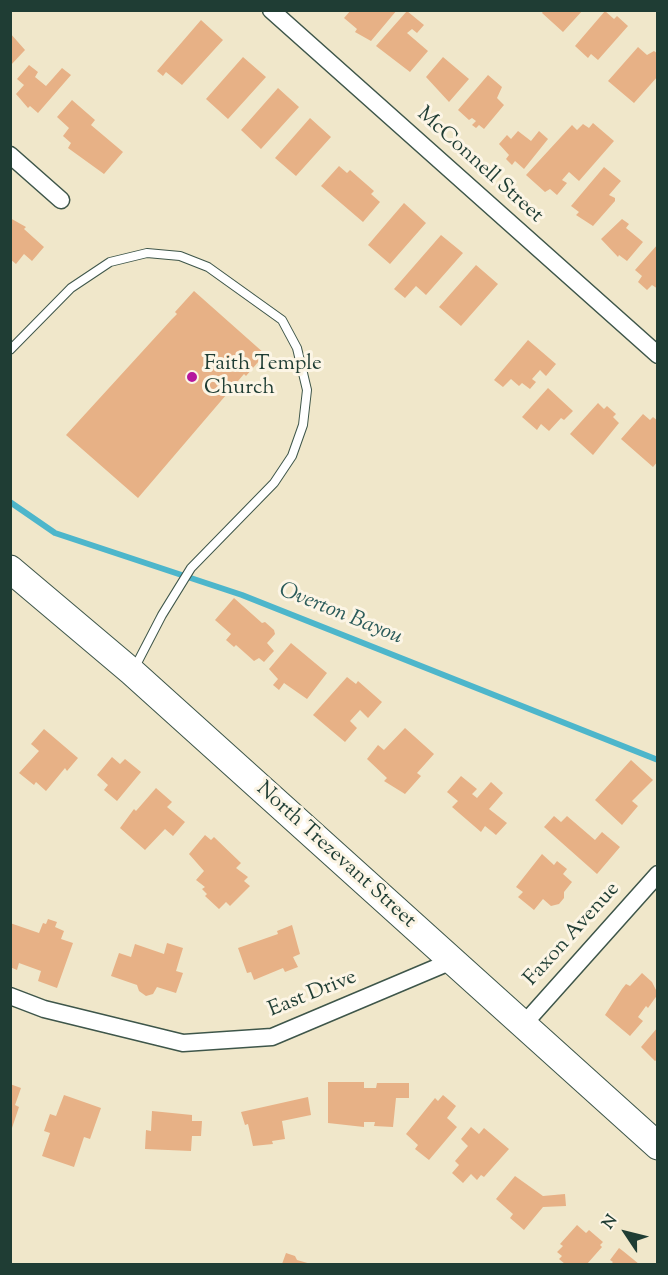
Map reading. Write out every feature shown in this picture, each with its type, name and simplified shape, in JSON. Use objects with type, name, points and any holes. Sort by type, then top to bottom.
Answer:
[{"type":"main road","name":"North Trezevant Street","points":[[15,576],[132,672],[657,1144]]},
{"type":"street","name":"McConnell Street","points":[[271,10],[657,355]]},
{"type":"street","points":[[10,155],[62,200]]},
{"type":"street","name":"Faxon Avenue","points":[[523,1025],[657,874]]},
{"type":"street","name":"East Drive","points":[[10,996],[44,1009],[183,1043],[239,1039],[272,1036],[452,961]]},
{"type":"lane","points":[[10,350],[70,288],[110,262],[147,253],[180,256],[208,267],[282,320],[297,348],[307,390],[303,425],[292,456],[274,483],[191,568],[178,587],[132,672]]},
{"type":"building","points":[[351,10],[397,10],[371,41],[355,32],[357,29],[344,18]]},
{"type":"building","points":[[544,10],[583,10],[563,32],[542,13]]},
{"type":"building","points":[[407,11],[424,25],[417,33],[412,29],[407,33],[428,51],[410,72],[376,46]]},
{"type":"building","points":[[605,11],[614,19],[617,16],[628,26],[598,60],[591,54],[588,58],[575,46]]},
{"type":"building","points":[[201,20],[223,40],[182,85],[166,72],[163,76],[157,71]]},
{"type":"building","points":[[10,33],[25,50],[10,66]]},
{"type":"building","points":[[638,47],[647,55],[654,51],[658,54],[658,76],[634,103],[608,81]]},
{"type":"building","points":[[243,57],[266,77],[228,119],[206,99]]},
{"type":"building","points":[[443,57],[469,79],[449,102],[426,77]]},
{"type":"building","points":[[29,65],[38,72],[35,77],[46,86],[62,68],[71,75],[38,113],[30,106],[28,108],[16,94],[24,85],[17,79]]},
{"type":"building","points":[[488,75],[502,87],[497,98],[504,105],[484,129],[479,125],[476,128],[472,125],[476,121],[472,118],[469,120],[458,110]]},
{"type":"building","points":[[278,88],[299,107],[261,149],[241,130]]},
{"type":"building","points":[[72,100],[95,120],[91,125],[123,152],[104,174],[68,148],[71,143],[63,136],[69,128],[57,117]]},
{"type":"building","points":[[310,118],[331,137],[296,176],[275,158]]},
{"type":"building","points":[[593,123],[614,141],[579,181],[569,172],[562,180],[567,183],[557,195],[550,189],[545,192],[526,175],[572,125],[577,130],[583,124],[589,128]]},
{"type":"building","points":[[518,131],[531,141],[539,131],[548,139],[524,169],[515,161],[512,165],[506,159],[509,155],[499,144],[507,135],[511,139]]},
{"type":"building","points":[[339,166],[347,173],[350,170],[374,191],[371,194],[380,202],[363,222],[321,186]]},
{"type":"building","points":[[604,167],[621,181],[609,195],[615,198],[615,201],[593,226],[576,215],[579,212],[571,206]]},
{"type":"building","points":[[404,203],[426,223],[390,264],[368,245]]},
{"type":"building","points":[[10,218],[26,227],[24,229],[44,247],[32,261],[24,254],[16,264],[10,259]]},
{"type":"building","points":[[622,219],[629,224],[626,228],[643,242],[627,261],[619,255],[618,257],[601,239]]},
{"type":"building","points":[[441,235],[463,253],[426,295],[416,286],[405,298],[394,289]]},
{"type":"building","points":[[658,244],[658,289],[652,285],[647,290],[638,282],[642,276],[635,270]]},
{"type":"building","points":[[476,265],[498,284],[461,326],[439,307]]},
{"type":"building","points":[[194,291],[265,354],[246,376],[244,374],[138,498],[66,435],[177,314],[175,312]]},
{"type":"building","points":[[528,340],[556,364],[546,376],[540,370],[532,379],[536,382],[530,389],[522,383],[519,386],[511,379],[503,387],[494,380]]},
{"type":"building","points":[[548,388],[573,411],[564,420],[561,418],[549,431],[541,424],[537,430],[522,417]]},
{"type":"building","points":[[598,403],[604,409],[607,406],[616,414],[613,417],[619,423],[593,455],[570,434]]},
{"type":"building","points":[[643,414],[650,420],[653,417],[658,421],[658,461],[653,467],[621,439]]},
{"type":"building","points":[[234,598],[262,623],[265,622],[274,630],[275,634],[267,643],[274,651],[264,662],[259,658],[254,661],[236,645],[234,647],[226,640],[231,634],[215,620]]},
{"type":"building","points":[[291,643],[327,673],[307,699],[284,683],[279,690],[273,685],[278,679],[269,669]]},
{"type":"building","points":[[347,677],[356,684],[358,681],[382,702],[368,718],[360,710],[350,721],[357,728],[345,742],[313,715]]},
{"type":"building","points":[[405,728],[434,754],[417,773],[421,776],[405,794],[384,781],[387,778],[367,759],[378,745],[384,750]]},
{"type":"building","points":[[44,729],[78,758],[67,771],[65,768],[46,791],[36,782],[34,785],[19,773],[39,751],[31,744]]},
{"type":"building","points":[[112,757],[120,764],[125,759],[141,772],[117,801],[104,790],[108,785],[97,775]]},
{"type":"building","points":[[631,760],[653,780],[632,801],[638,806],[622,825],[595,800]]},
{"type":"building","points":[[461,776],[477,789],[472,794],[477,798],[491,782],[503,793],[489,809],[507,823],[496,835],[485,826],[481,832],[452,807],[458,801],[447,792]]},
{"type":"building","points":[[156,788],[172,802],[167,807],[185,822],[173,836],[165,829],[145,850],[120,828],[134,809],[136,811]]},
{"type":"building","points":[[554,816],[561,822],[567,816],[595,840],[602,832],[620,847],[597,874],[544,827]]},
{"type":"building","points":[[205,835],[211,840],[214,837],[241,863],[236,868],[248,877],[244,881],[250,886],[230,906],[226,902],[219,909],[205,896],[207,894],[202,889],[205,887],[196,880],[204,871],[189,854]]},
{"type":"building","points":[[542,854],[554,865],[557,861],[567,869],[563,874],[572,882],[564,892],[564,898],[559,904],[551,906],[543,899],[534,910],[518,897],[523,892],[516,887]]},
{"type":"building","points":[[48,919],[57,922],[55,927],[64,931],[61,939],[73,943],[57,988],[38,981],[41,971],[19,963],[17,970],[10,967],[10,923],[39,933],[43,923],[46,924]]},
{"type":"building","points":[[292,925],[300,954],[293,957],[298,967],[285,972],[283,968],[254,980],[251,972],[247,973],[238,948],[278,934],[277,931]]},
{"type":"building","points":[[167,943],[183,948],[176,971],[183,973],[176,993],[157,987],[153,994],[146,996],[139,991],[137,985],[111,976],[119,953],[131,957],[135,944],[164,954]]},
{"type":"building","points":[[642,973],[652,982],[658,994],[638,1017],[643,1021],[630,1036],[605,1015],[626,984],[630,986]]},
{"type":"building","points":[[658,1027],[658,1059],[655,1061],[641,1047]]},
{"type":"building","points":[[328,1082],[364,1082],[364,1088],[376,1088],[377,1083],[409,1083],[409,1098],[396,1098],[393,1127],[374,1126],[375,1122],[364,1122],[364,1127],[328,1123]]},
{"type":"building","points":[[10,1084],[21,1088],[15,1105],[19,1107],[11,1131]]},
{"type":"building","points":[[64,1095],[101,1108],[90,1139],[84,1137],[74,1167],[42,1156],[50,1133],[44,1131],[50,1114],[56,1116]]},
{"type":"building","points":[[443,1095],[456,1106],[447,1118],[457,1127],[429,1160],[415,1149],[418,1145],[406,1134],[435,1098],[438,1101]]},
{"type":"building","points":[[308,1097],[311,1115],[282,1121],[285,1139],[272,1141],[273,1144],[253,1146],[248,1124],[245,1125],[241,1112]]},
{"type":"building","points":[[152,1111],[192,1115],[192,1121],[202,1121],[201,1136],[192,1136],[191,1151],[145,1149],[146,1130],[151,1131]]},
{"type":"building","points":[[471,1127],[479,1134],[484,1128],[509,1149],[484,1177],[481,1175],[477,1180],[471,1174],[463,1183],[452,1173],[459,1165],[455,1161],[468,1146],[461,1139]]},
{"type":"building","points":[[515,1176],[543,1196],[565,1194],[566,1206],[543,1207],[524,1230],[510,1218],[513,1214],[496,1199]]},
{"type":"building","points":[[577,1225],[586,1233],[589,1230],[603,1242],[600,1245],[602,1247],[587,1264],[565,1264],[559,1259],[562,1256],[557,1252],[563,1246],[560,1244]]},
{"type":"building","points":[[619,1248],[639,1264],[611,1264],[613,1262],[610,1260]]},
{"type":"building","points":[[286,1253],[295,1256],[297,1260],[311,1264],[282,1264]]},
{"type":"waterway","name":"Overton Bayou","points":[[10,502],[55,533],[242,595],[658,760]]},
{"type":"place","name":"Faith Temple Church","points":[[192,377]]}]
